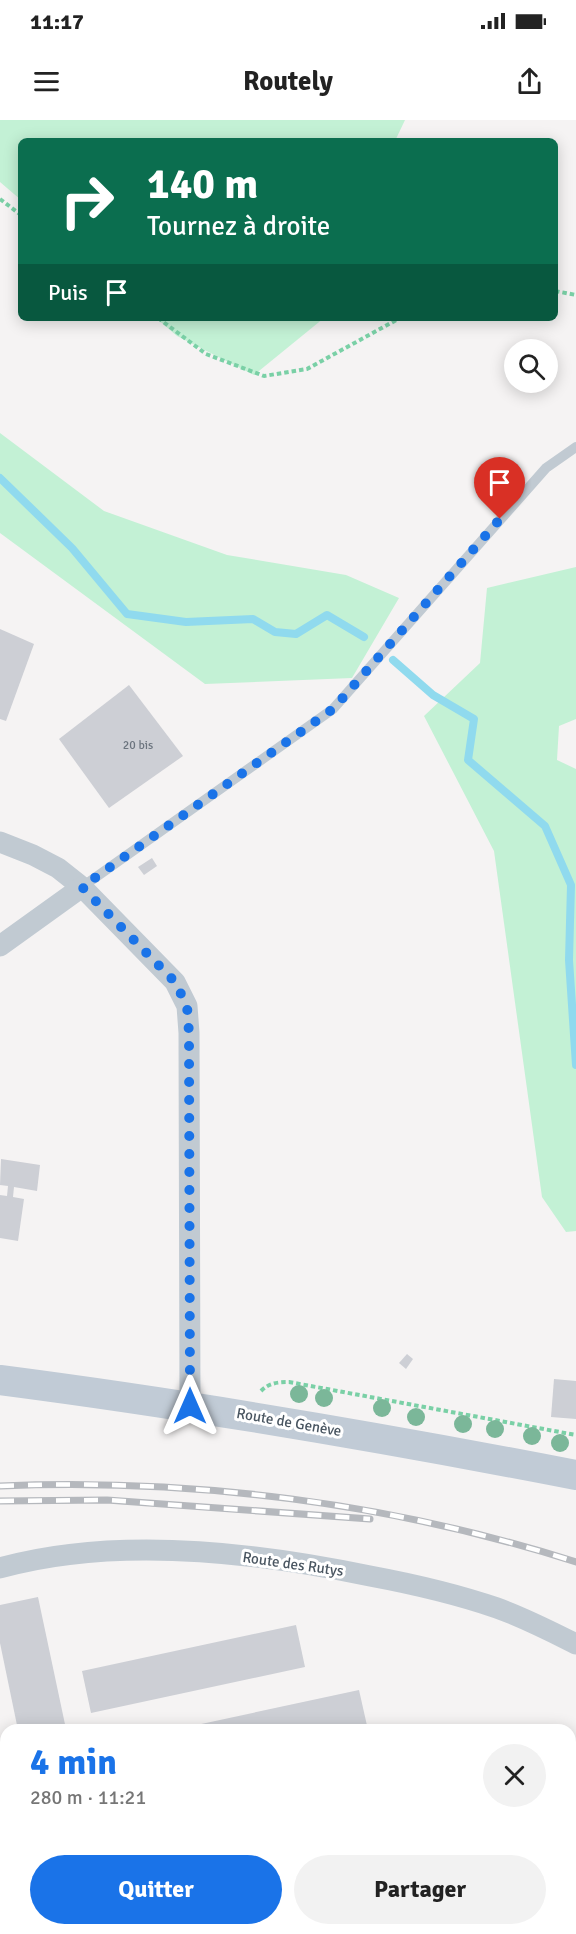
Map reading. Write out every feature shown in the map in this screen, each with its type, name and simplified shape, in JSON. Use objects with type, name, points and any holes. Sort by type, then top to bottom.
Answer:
[{"type":"main road","name":"Route de Genève","points":[[0,1380],[248,1415],[576,1475]]},
{"type":"street","points":[[0,843],[33,855],[58,868],[82,887],[175,982],[187,1006],[190,1406]]},
{"type":"street","points":[[0,946],[82,887]]},
{"type":"street","name":"Route des Rutys","points":[[0,1568],[70,1555],[135,1551],[213,1553],[270,1559],[428,1587],[498,1608],[576,1644]]},
{"type":"lane","points":[[82,887],[333,709],[546,468],[576,447]]},
{"type":"path","points":[[0,199],[18,213]]},
{"type":"path","points":[[558,292],[576,295]]},
{"type":"path","points":[[162,321],[206,354],[264,376],[307,369],[395,321]]},
{"type":"path","points":[[248,1415],[254,1398],[265,1387],[277,1382],[289,1382],[576,1435]]},
{"type":"green space","points":[[0,120],[405,120],[396,138],[18,138],[18,197],[0,182]]},
{"type":"green space","points":[[160,321],[320,321],[254,375],[177,336]]},
{"type":"green space","points":[[0,433],[104,511],[227,555],[346,575],[399,598],[352,678],[205,684],[0,533]]},
{"type":"green space","points":[[576,567],[576,719],[559,726],[557,760],[576,769],[576,1231],[566,1232],[542,1197],[494,851],[424,716],[480,663],[487,588]]},
{"type":"building","points":[[0,629],[34,644],[6,721],[0,719]]},
{"type":"building","points":[[129,685],[183,756],[109,808],[59,739]]},
{"type":"building","points":[[152,858],[157,866],[144,875],[138,867]]},
{"type":"building","points":[[1,1159],[40,1165],[37,1191],[14,1187],[13,1197],[24,1199],[18,1241],[0,1238],[0,1195],[7,1196],[8,1186],[0,1185]]},
{"type":"building","points":[[407,1354],[413,1359],[406,1369],[399,1363]]},
{"type":"building","points":[[554,1379],[576,1381],[576,1419],[551,1417]]},
{"type":"building","points":[[38,1597],[65,1724],[17,1724],[0,1643],[0,1605]]},
{"type":"building","points":[[296,1625],[305,1667],[91,1713],[82,1671]]},
{"type":"building","points":[[359,1690],[367,1724],[201,1724]]},
{"type":"waterway","points":[[0,478],[72,548],[127,614],[186,622],[253,619],[275,632],[296,634],[327,615],[364,637]]},
{"type":"waterway","points":[[393,660],[433,695],[474,719],[468,760],[545,826],[571,885],[569,960],[576,1065]]},
{"type":"railway","points":[[0,1486],[146,1486],[291,1499],[435,1524],[506,1541],[576,1562]]},
{"type":"railway","points":[[0,1501],[107,1500],[370,1519]]},
{"type":"route","points":[[190,1406],[187,1006],[175,982],[82,887],[333,709],[500,519]]}]
